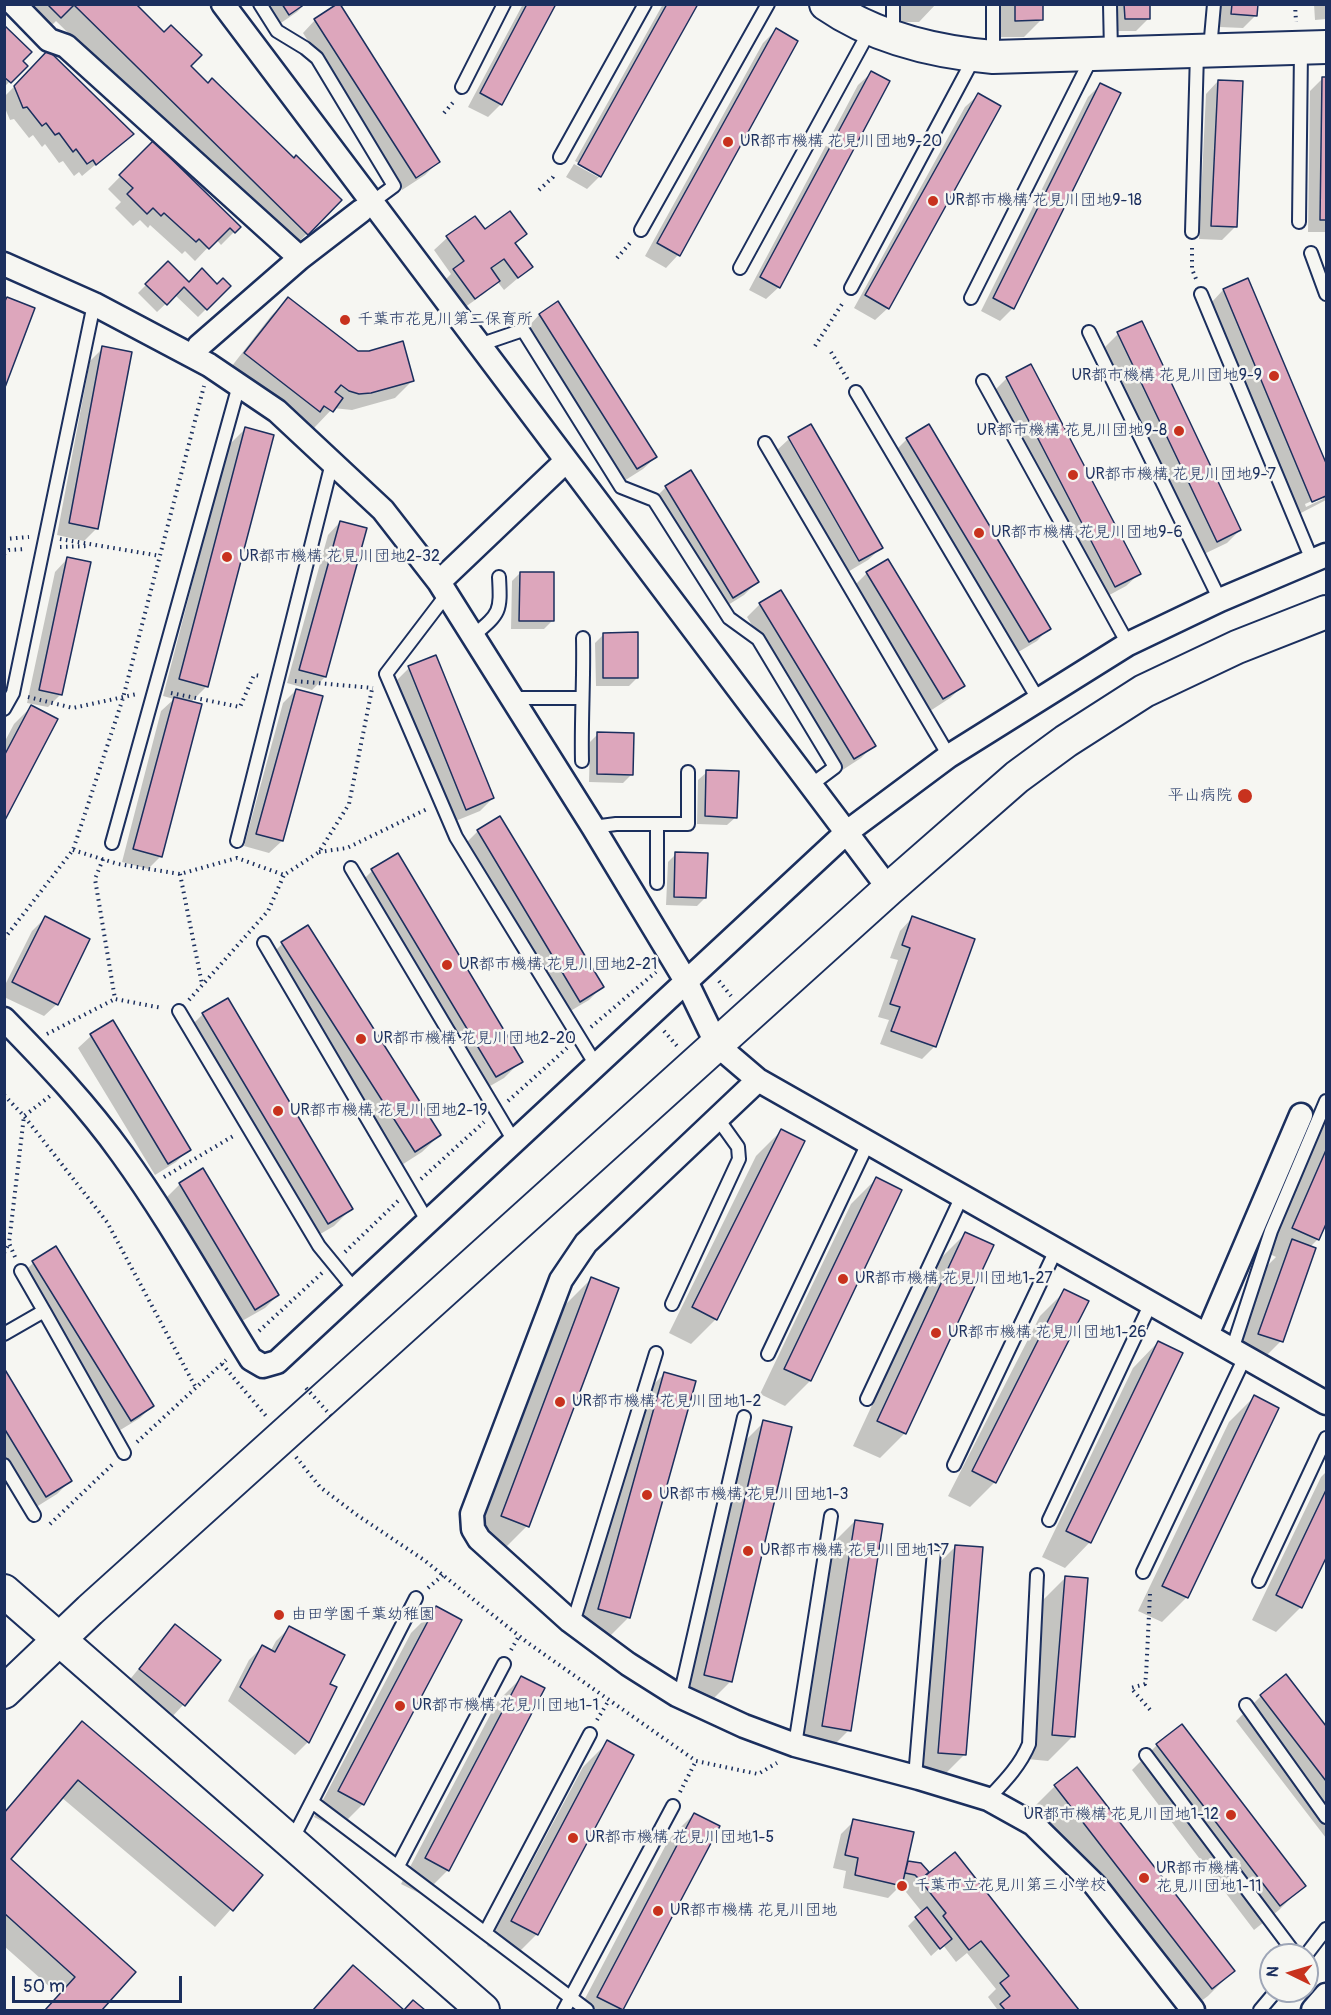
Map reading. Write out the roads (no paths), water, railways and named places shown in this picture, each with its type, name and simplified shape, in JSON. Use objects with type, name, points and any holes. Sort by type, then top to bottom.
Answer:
[{"type":"street","points":[[14,4],[49,40],[66,46],[300,258]]},
{"type":"street","points":[[223,4],[366,207],[479,345],[889,889]]},
{"type":"street","points":[[826,4],[882,32],[925,47],[984,56],[1314,47]]},
{"type":"street","points":[[204,356],[300,258],[366,207]]},
{"type":"street","points":[[4,264],[204,356],[239,385],[277,411],[382,510],[443,588],[512,698],[686,981],[717,1045],[758,1080],[1326,1403]]},
{"type":"street","points":[[443,588],[566,461]]},
{"type":"street","points":[[4,1019],[66,1084],[121,1153],[251,1359],[263,1366],[277,1362],[847,832],[949,756],[1128,644],[1220,600],[1319,557]]},
{"type":"street","points":[[4,1692],[59,1639],[889,889],[1017,777],[1066,741],[1134,697],[1237,647],[1326,612]]},
{"type":"street","points":[[758,1080],[586,1243],[561,1280],[472,1514],[473,1529],[478,1539],[573,1623],[628,1664],[680,1696],[744,1726],[789,1752],[915,1777],[988,1800],[1033,1824],[1095,1885],[1193,2010]]},
{"type":"street","points":[[1207,1335],[1301,1115]]},
{"type":"street","points":[[4,1591],[483,2010]]},
{"type":"lane","points":[[260,4],[277,31],[317,58],[394,186],[366,207]]},
{"type":"lane","points":[[462,87],[504,4]]},
{"type":"lane","points":[[560,158],[645,4]]},
{"type":"lane","points":[[641,231],[768,4]]},
{"type":"lane","points":[[740,268],[882,32],[893,4]]},
{"type":"lane","points":[[851,288],[984,56],[993,4]]},
{"type":"lane","points":[[971,298],[1102,54],[1110,4]]},
{"type":"lane","points":[[1192,231],[1204,50],[1214,4]]},
{"type":"lane","points":[[1299,222],[1314,47]]},
{"type":"lane","points":[[1311,253],[1326,294]]},
{"type":"lane","points":[[1201,294],[1319,557]]},
{"type":"lane","points":[[4,709],[13,693],[94,304]]},
{"type":"lane","points":[[479,345],[523,330],[621,487],[654,501],[729,618],[758,639],[835,767],[811,785]]},
{"type":"lane","points":[[1089,333],[1220,600]]},
{"type":"lane","points":[[983,381],[1128,644]]},
{"type":"lane","points":[[112,843],[239,385]]},
{"type":"lane","points":[[856,392],[1038,699]]},
{"type":"lane","points":[[765,443],[949,756]]},
{"type":"lane","points":[[237,841],[332,463]]},
{"type":"lane","points":[[473,636],[498,612],[500,603],[498,577]]},
{"type":"lane","points":[[443,588],[386,674],[456,837],[596,1065]]},
{"type":"lane","points":[[582,761],[583,638]]},
{"type":"lane","points":[[512,698],[582,698]]},
{"type":"lane","points":[[592,827],[616,824],[688,824],[688,772]]},
{"type":"lane","points":[[657,824],[657,883]]},
{"type":"lane","points":[[351,868],[514,1141]]},
{"type":"lane","points":[[264,942],[428,1222]]},
{"type":"lane","points":[[179,1011],[319,1246],[355,1290]]},
{"type":"lane","points":[[1143,1572],[1239,1353],[1271,1232],[1326,1101]]},
{"type":"lane","points":[[672,1304],[739,1159],[738,1146],[718,1119]]},
{"type":"lane","points":[[768,1354],[868,1143]]},
{"type":"lane","points":[[867,1399],[962,1196]]},
{"type":"lane","points":[[954,1466],[1056,1250]]},
{"type":"lane","points":[[21,1271],[124,1453]]},
{"type":"lane","points":[[1049,1520],[1151,1303]]},
{"type":"lane","points":[[4,1334],[44,1311]]},
{"type":"lane","points":[[573,1623],[656,1353]]},
{"type":"lane","points":[[680,1696],[744,1417]]},
{"type":"lane","points":[[1259,1581],[1326,1438]]},
{"type":"lane","points":[[4,1466],[34,1515]]},
{"type":"lane","points":[[789,1752],[831,1516]]},
{"type":"lane","points":[[915,1777],[934,1551]]},
{"type":"lane","points":[[988,1800],[1024,1757],[1029,1744],[1038,1575]]},
{"type":"lane","points":[[291,1843],[416,1598]]},
{"type":"lane","points":[[398,1866],[504,1664]]},
{"type":"lane","points":[[1245,1705],[1326,1817]]},
{"type":"lane","points":[[485,1934],[590,1734]]},
{"type":"lane","points":[[1146,1755],[1287,1943]]},
{"type":"lane","points":[[312,1802],[485,1934],[567,2005],[587,2010]]},
{"type":"lane","points":[[567,2005],[673,1806]]},
{"type":"lane","points":[[1315,1943],[1326,1929]]},
{"type":"place","name":"UR都市機構 花見川団地9-20","points":[[728,142]]},
{"type":"place","name":"UR都市機構 花見川団地9-18","points":[[933,201]]},
{"type":"place","name":"千葉市花見川第二保育所","points":[[345,320]]},
{"type":"place","name":"UR都市機構 花見川団地9-9","points":[[1274,376]]},
{"type":"place","name":"UR都市機構 花見川団地9-8","points":[[1179,431]]},
{"type":"place","name":"UR都市機構 花見川団地9-7","points":[[1073,475]]},
{"type":"place","name":"UR都市機構 花見川団地9-6","points":[[979,533]]},
{"type":"place","name":"UR都市機構 花見川団地2-32","points":[[227,557]]},
{"type":"place","name":"平山病院","points":[[1245,796]]},
{"type":"place","name":"UR都市機構 花見川団地2-21","points":[[447,965]]},
{"type":"place","name":"UR都市機構 花見川団地2-20","points":[[361,1039]]},
{"type":"place","name":"UR都市機構 花見川団地2-19","points":[[278,1111]]},
{"type":"place","name":"UR都市機構 花見川団地1-27","points":[[843,1279]]},
{"type":"place","name":"UR都市機構 花見川団地1-26","points":[[936,1333]]},
{"type":"place","name":"UR都市機構 花見川団地1-2","points":[[560,1402]]},
{"type":"place","name":"UR都市機構 花見川団地1-3","points":[[647,1495]]},
{"type":"place","name":"UR都市機構 花見川団地1-7","points":[[748,1551]]},
{"type":"place","name":"由田学園千葉幼稚園","points":[[279,1615]]},
{"type":"place","name":"UR都市機構 花見川団地1-1","points":[[400,1706]]},
{"type":"place","name":"UR都市機構 花見川団地1-12","points":[[1231,1815]]},
{"type":"place","name":"UR都市機構 花見川団地1-5","points":[[573,1838]]},
{"type":"place","name":"UR都市機構 花見川団地1-11","points":[[1144,1878]]},
{"type":"place","name":"千葉市立花見川第三小学校","points":[[902,1886]]},
{"type":"place","name":"UR都市機構 花見川団地","points":[[658,1911]]}]
